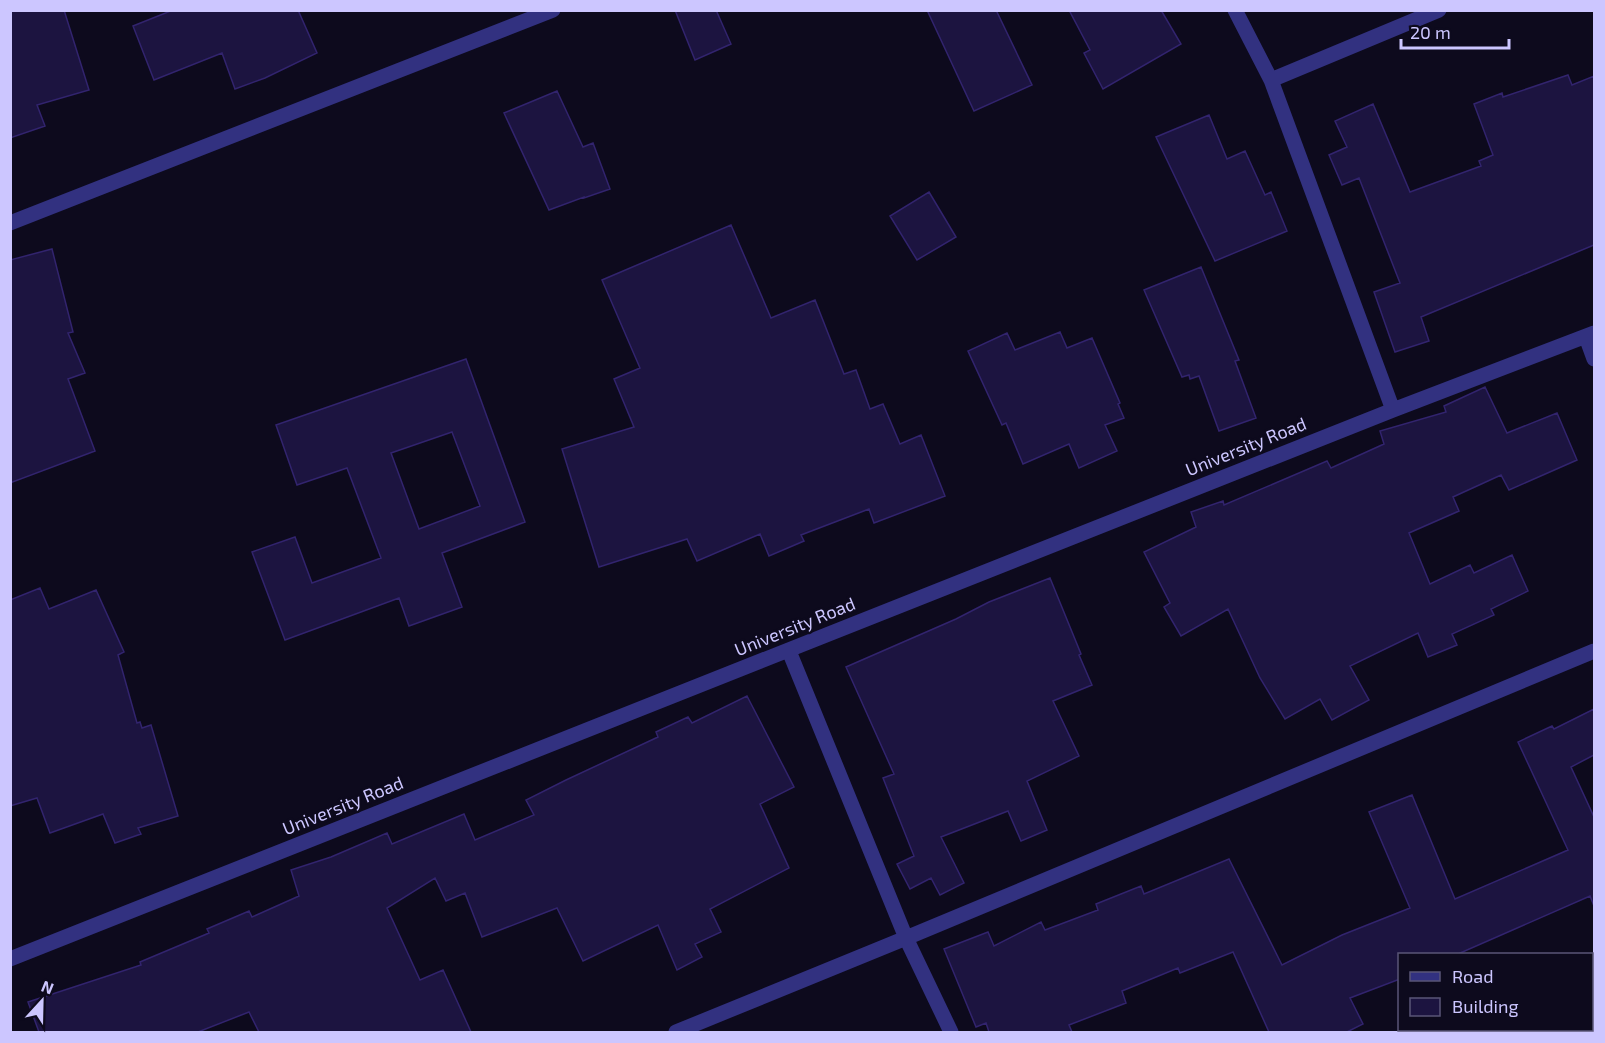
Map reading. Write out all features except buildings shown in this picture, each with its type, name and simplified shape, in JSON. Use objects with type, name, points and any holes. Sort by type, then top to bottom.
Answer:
[{"type":"street","points":[[10,223],[553,10]]},
{"type":"street","points":[[1235,10],[1271,81],[1393,410]]},
{"type":"street","points":[[1271,81],[1439,10]]},
{"type":"street","points":[[1590,335],[1594,359]]},
{"type":"street","name":"University Road","points":[[10,959],[1393,410],[1590,335]]},
{"type":"street","points":[[789,651],[906,938],[951,1032]]},
{"type":"street","points":[[676,1032],[1594,651]]}]
